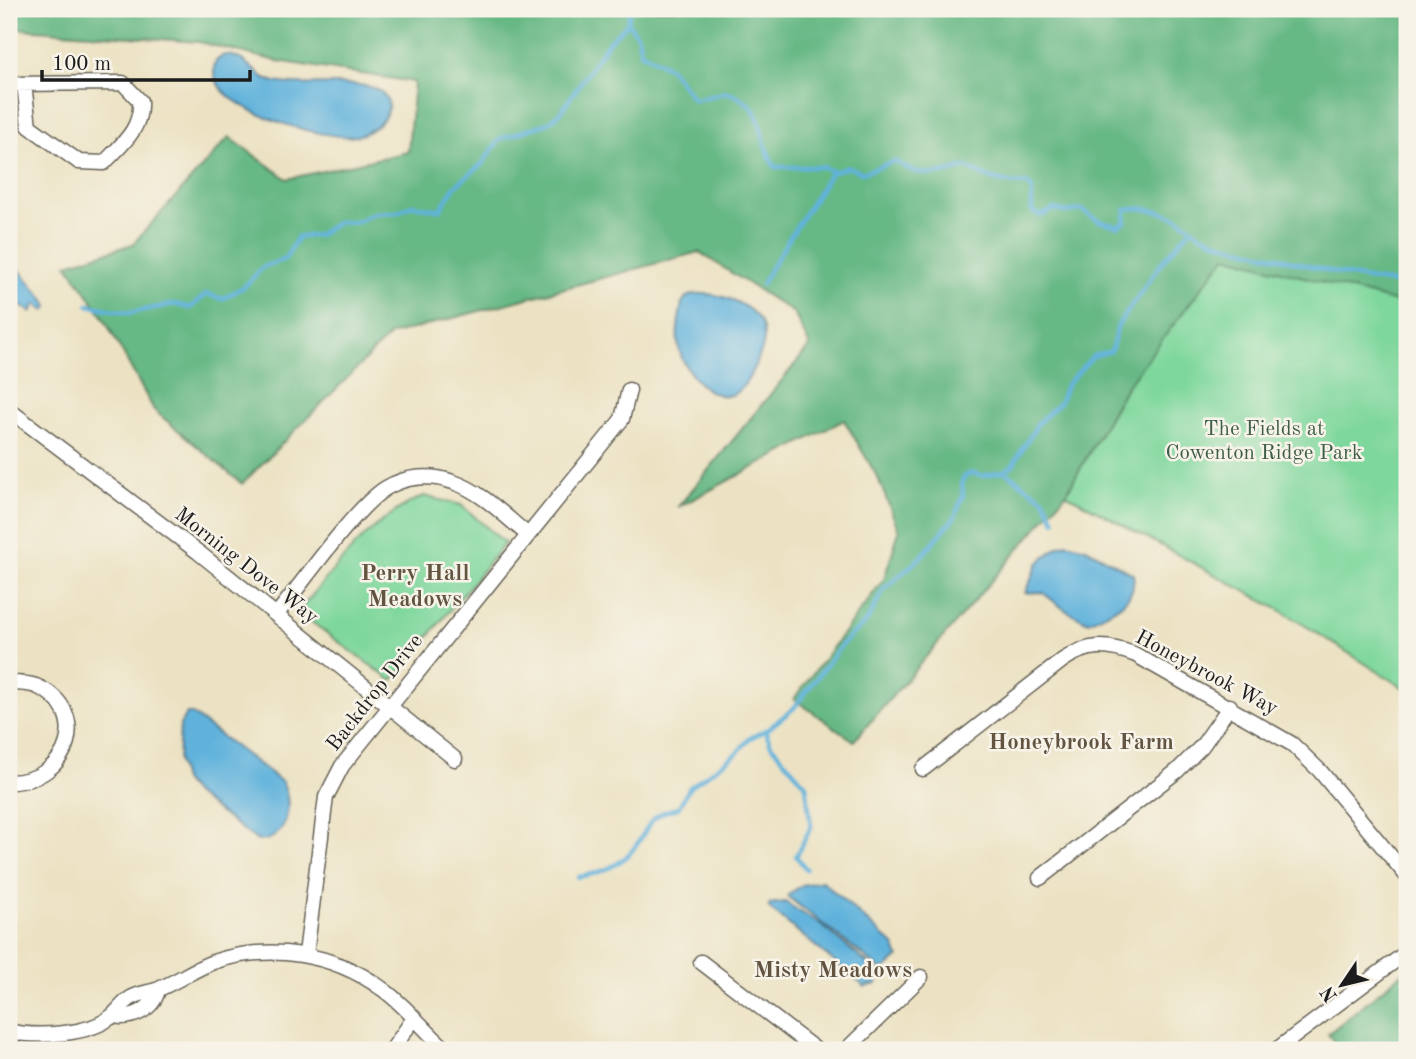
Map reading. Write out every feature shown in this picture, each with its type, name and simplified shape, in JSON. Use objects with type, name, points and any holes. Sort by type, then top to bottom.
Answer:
[{"type":"street","points":[[9,84],[123,83],[140,101],[141,116],[136,128],[104,163],[79,162],[29,126],[24,84]]},
{"type":"street","name":"Backdrop Drive","points":[[306,954],[326,797],[342,766],[622,419],[629,390]]},
{"type":"street","name":"Morning Dove Way","points":[[9,410],[198,552],[455,760]]},
{"type":"street","points":[[276,615],[374,498],[397,483],[434,477],[455,482],[474,491],[528,535]]},
{"type":"street","name":"Honeybrook Way","points":[[923,769],[1063,660],[1086,648],[1110,646],[1136,654],[1278,734],[1306,756],[1407,876]]},
{"type":"street","points":[[9,682],[34,685],[51,695],[66,716],[68,736],[57,764],[49,772],[33,780],[9,782]]},
{"type":"street","points":[[1040,878],[1177,771],[1202,746],[1230,706]]},
{"type":"street","points":[[9,1031],[39,1036],[83,1028],[112,1016],[133,996],[158,990],[196,969],[236,956],[281,952],[306,954],[369,979],[384,989],[447,1050]]},
{"type":"street","points":[[1276,1050],[1407,952]]},
{"type":"street","points":[[701,962],[816,1050]]},
{"type":"street","points":[[846,1050],[921,976]]},
{"type":"street","points":[[392,1050],[414,1018]]},
{"type":"green space","points":[[9,9],[1407,9],[1407,305],[1226,256],[1126,387],[1066,494],[854,741],[794,699],[884,579],[899,531],[878,478],[844,420],[678,507],[810,346],[794,313],[699,252],[390,335],[242,484],[154,410],[102,315],[67,264],[133,244],[229,137],[287,179],[408,152],[414,82],[277,61],[199,42],[9,28]]},
{"type":"green space","name":"The Fields at Cowenton Ridge Park","points":[[1407,9],[1407,690],[1282,611],[1066,494],[1126,387]]},
{"type":"green space","points":[[424,496],[461,505],[505,543],[392,681],[298,612],[370,531],[404,506]]},
{"type":"green space","points":[[1407,969],[1407,1050],[1340,1050],[1328,1034]]},
{"type":"water","points":[[224,55],[238,58],[268,80],[275,82],[372,87],[384,95],[388,109],[385,117],[372,129],[356,136],[318,133],[293,127],[243,106],[225,93],[215,78],[216,61]]},
{"type":"water","points":[[9,258],[45,300],[48,307],[45,311],[36,304],[31,312],[9,299]]},
{"type":"water","points":[[694,294],[716,295],[740,303],[758,318],[763,328],[764,342],[760,356],[746,382],[732,395],[722,395],[704,387],[689,371],[680,352],[678,322],[682,303],[685,298]]},
{"type":"water","points":[[1067,543],[1086,548],[1133,574],[1131,592],[1126,599],[1113,610],[1088,622],[1065,610],[1042,592],[1025,593],[1038,563],[1057,547]]},
{"type":"water","points":[[186,714],[192,714],[282,782],[288,811],[282,828],[276,835],[258,841],[193,793],[183,781],[178,761],[180,725]]},
{"type":"water","points":[[822,881],[894,945],[899,957],[883,971],[787,896],[802,885]]},
{"type":"water","points":[[785,902],[821,925],[872,967],[879,975],[877,984],[865,987],[769,908],[769,904]]},
{"type":"waterway","points":[[630,9],[628,23],[638,36],[641,52],[671,69],[694,100],[727,92],[750,105],[756,114],[775,167],[823,167],[834,172],[848,167],[863,173],[895,161],[914,171],[930,174],[966,167],[996,180],[1028,184],[1032,189],[1032,211],[1041,216],[1054,209],[1065,212],[1082,210],[1099,221],[1118,226],[1125,222],[1126,210],[1138,208],[1170,215],[1201,234],[1227,245],[1353,276],[1407,284]]},
{"type":"waterway","points":[[88,305],[129,313],[174,304],[190,308],[207,294],[222,299],[245,286],[263,267],[285,259],[298,237],[318,235],[338,222],[356,222],[374,213],[398,212],[412,205],[440,210],[454,187],[482,164],[500,139],[548,123],[560,113],[609,41],[628,23]]},
{"type":"waterway","points":[[762,284],[831,172]]},
{"type":"waterway","points":[[578,877],[605,870],[623,860],[652,820],[678,808],[690,787],[737,753],[750,738],[768,729],[794,708],[843,643],[867,621],[884,589],[920,558],[954,518],[963,496],[962,481],[966,475],[973,473],[983,476],[1004,471],[1013,465],[1038,423],[1060,402],[1066,385],[1093,356],[1111,351],[1118,325],[1162,262],[1190,230]]},
{"type":"waterway","points":[[1004,471],[1044,499],[1055,521]]},
{"type":"waterway","points":[[765,730],[771,745],[806,785],[811,827],[796,856],[806,869]]},
{"type":"district","name":"Perry Hall Meadows","points":[[415,585]]},
{"type":"district","name":"Honeybrook Farm","points":[[1081,741]]},
{"type":"district","name":"Misty Meadows","points":[[833,969]]}]
